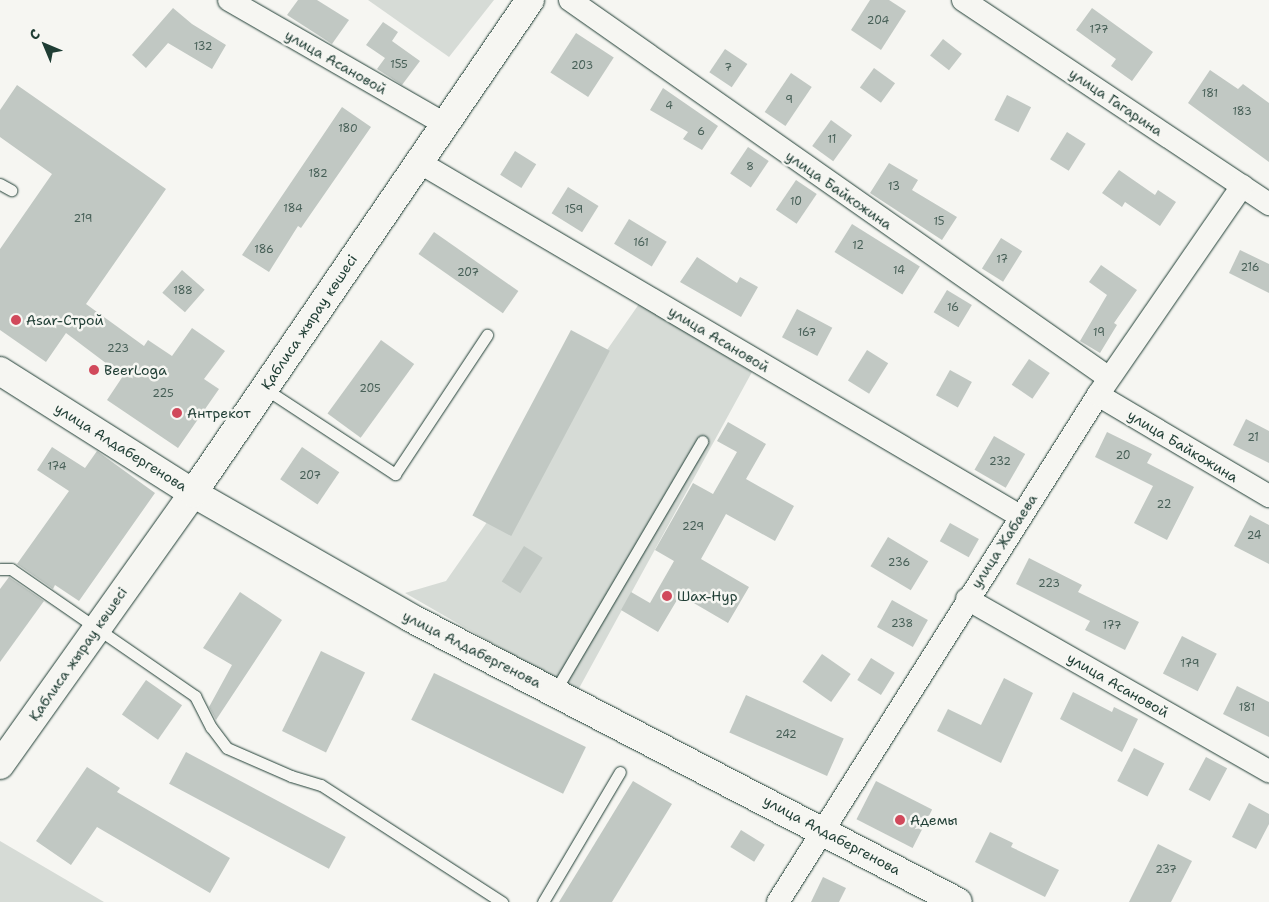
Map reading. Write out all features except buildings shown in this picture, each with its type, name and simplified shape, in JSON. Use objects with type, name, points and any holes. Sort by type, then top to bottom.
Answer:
[{"type":"street","name":"улица Асановой","points":[[229,0],[444,123]]},
{"type":"street","name":"Қаблиса жырау көшесі","points":[[0,765],[94,629],[193,492],[417,161],[530,0]]},
{"type":"street","name":"улица Байкожина","points":[[570,0],[1104,386],[1269,496]]},
{"type":"street","name":"улица Гагарина","points":[[963,0],[1269,204]]},
{"type":"street","name":"улица Асановой","points":[[417,161],[1020,516]]},
{"type":"street","name":"улица Жабаева","points":[[778,902],[967,599],[1104,386],[1242,186]]},
{"type":"street","name":"улица Алдабергенова","points":[[0,371],[193,492],[412,618],[822,829],[958,902]]},
{"type":"street","name":"улица Асановой","points":[[967,599],[1269,771]]},
{"type":"lane","points":[[0,184],[11,190]]},
{"type":"lane","points":[[264,388],[395,474],[487,335]]},
{"type":"lane","points":[[555,692],[702,441]]},
{"type":"lane","points":[[0,569],[11,569],[94,629],[195,696],[211,728],[227,748],[291,776],[321,785],[502,902]]},
{"type":"lane","points":[[543,902],[620,772]]},
{"type":"shaded area","points":[[368,0],[494,0],[449,57]]},
{"type":"shaded area","points":[[639,304],[752,372],[577,692],[405,593],[446,581]]},
{"type":"shaded area","points":[[0,841],[104,902],[0,902]]},
{"type":"place","name":"Asar-Строй","points":[[16,320]]},
{"type":"place","name":"BeerLoga","points":[[94,370]]},
{"type":"place","name":"Антрекот","points":[[177,413]]},
{"type":"place","name":"Шах-Нур","points":[[667,596]]},
{"type":"place","name":"Адемы","points":[[900,820]]}]
